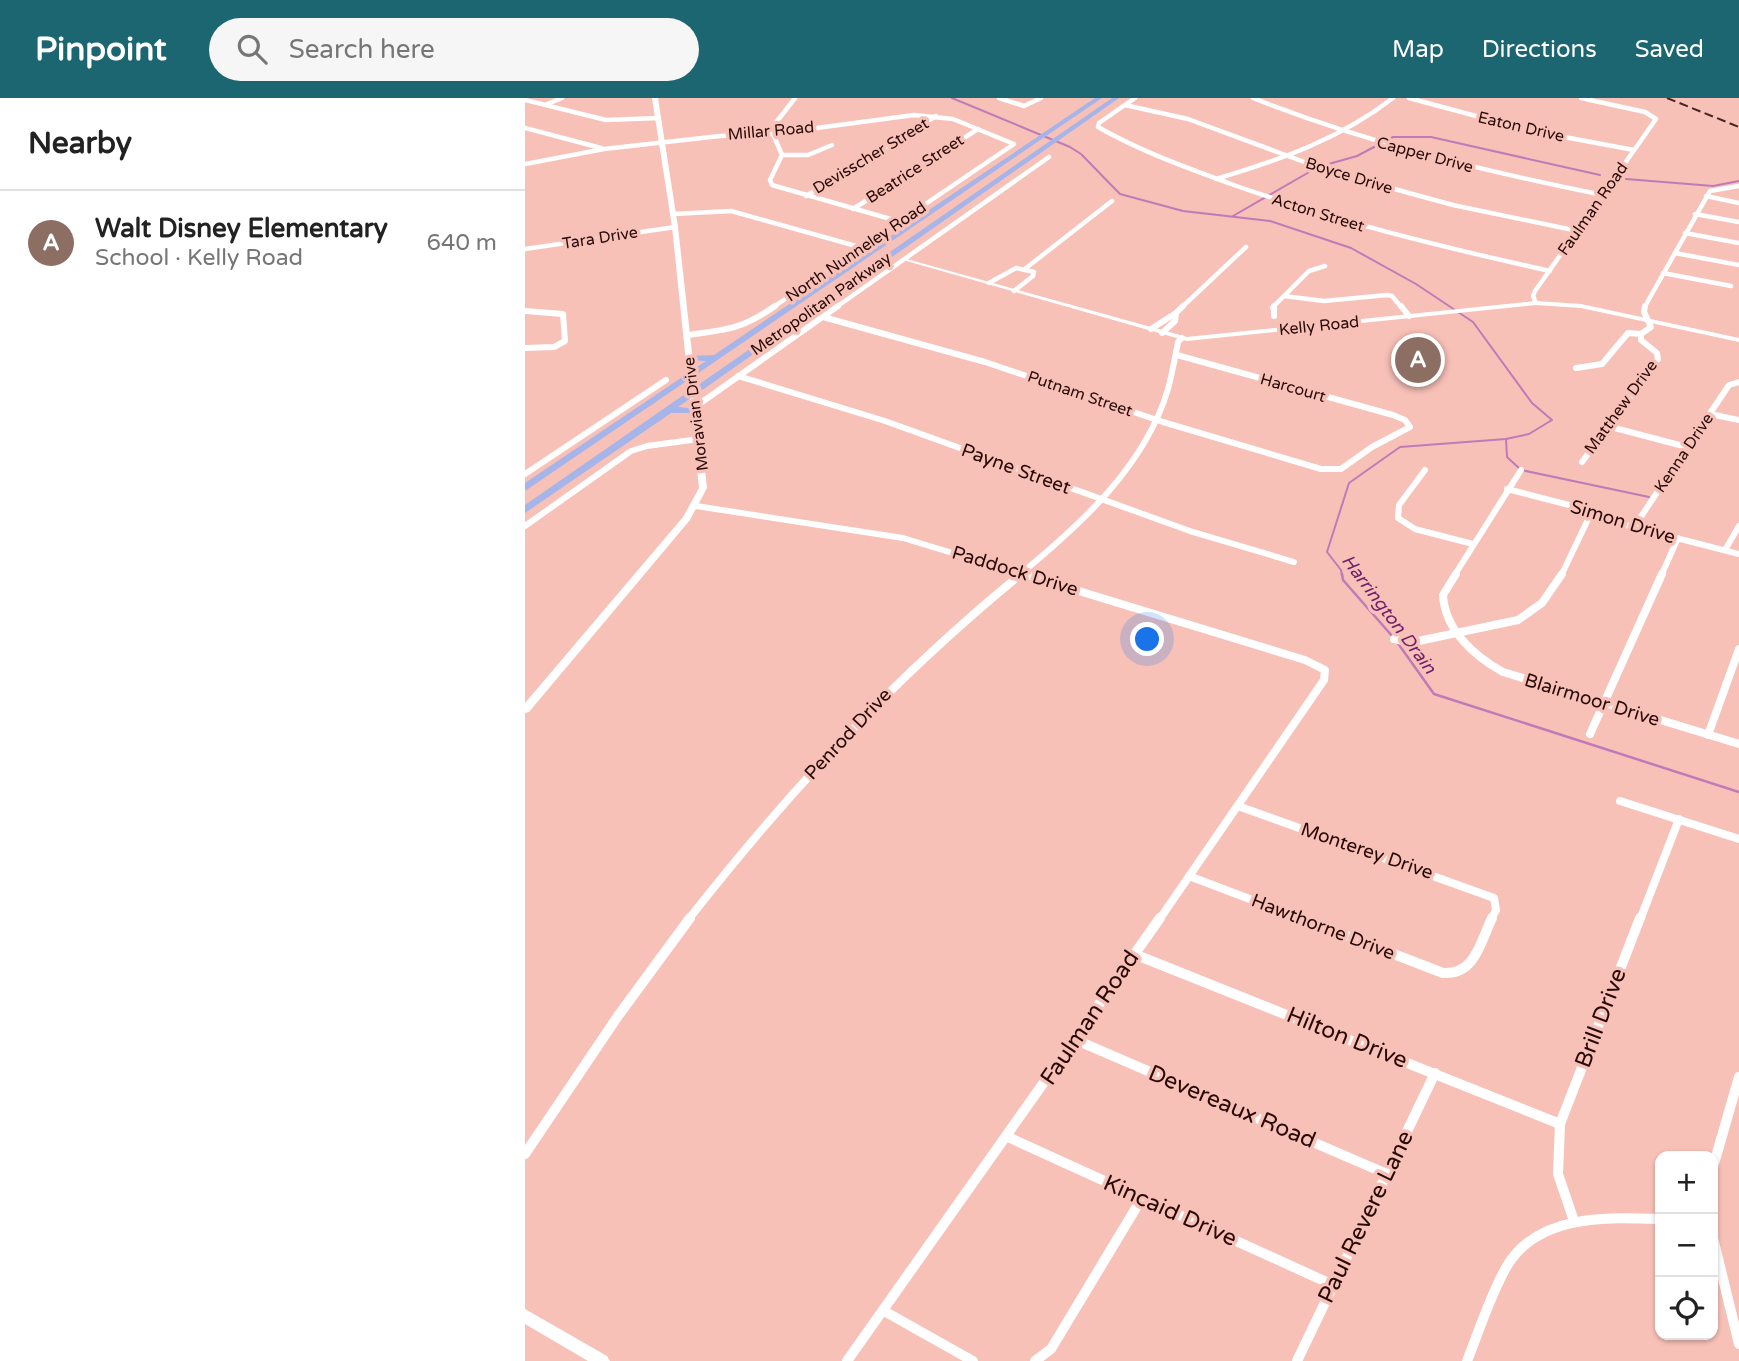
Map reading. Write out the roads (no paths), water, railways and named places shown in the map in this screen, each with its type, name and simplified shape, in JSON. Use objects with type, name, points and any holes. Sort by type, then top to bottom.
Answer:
[{"type":"main road","name":"Metropolitan Parkway","points":[[525,488],[1100,98]]},
{"type":"main road","name":"Metropolitan Parkway","points":[[525,510],[1116,98]]},
{"type":"main road","points":[[775,318],[787,321],[789,326]]},
{"type":"main road","points":[[689,358],[718,357]]},
{"type":"main road","points":[[667,411],[696,409]]},
{"type":"main road","points":[[586,447],[586,455],[599,458]]},
{"type":"street","points":[[545,105],[562,98]]},
{"type":"street","name":"Moravian Drive","points":[[525,710],[696,506],[704,483],[675,227],[656,98]]},
{"type":"street","points":[[795,98],[773,124],[772,134],[782,155],[771,184],[901,222]]},
{"type":"street","points":[[999,98],[1026,106],[1041,98]]},
{"type":"street","points":[[1125,105],[1135,98]]},
{"type":"street","name":"Capper Drive","points":[[1253,98],[1344,132],[1477,169],[1603,195]]},
{"type":"street","points":[[1216,179],[1287,156],[1344,132],[1393,98]]},
{"type":"street","name":"Eaton Drive","points":[[1409,98],[1532,131],[1634,150]]},
{"type":"street","name":"Faulman Road","points":[[1537,303],[1533,296],[1535,291],[1655,121],[1654,116],[1581,98]]},
{"type":"street","points":[[525,100],[610,121],[659,118]]},
{"type":"street","name":"Acton Street","points":[[1125,105],[1097,126],[1172,162],[1343,221],[1433,246],[1549,271]]},
{"type":"street","name":"Boyce Drive","points":[[1125,105],[1188,119],[1287,156],[1428,198],[1578,231]]},
{"type":"street","name":"Millar Road","points":[[525,164],[604,149],[736,134],[772,134],[907,115],[949,118],[1014,144]]},
{"type":"street","name":"Devisscher Street","points":[[806,196],[936,116]]},
{"type":"street","points":[[525,128],[604,149]]},
{"type":"street","name":"Beatrice Street","points":[[853,209],[978,129]]},
{"type":"street","name":"North Nunneley Road","points":[[688,335],[745,326],[1014,144]]},
{"type":"street","points":[[782,155],[810,155],[832,145]]},
{"type":"street","points":[[696,409],[738,376],[1049,157]]},
{"type":"street","points":[[1650,321],[1644,307],[1706,196],[1712,190],[1739,186]]},
{"type":"street","points":[[1706,196],[1739,202]]},
{"type":"street","points":[[989,283],[1009,269],[1026,268],[1112,201]]},
{"type":"street","points":[[673,214],[731,211],[863,248]]},
{"type":"street","points":[[1695,214],[1739,222]]},
{"type":"street","name":"Tara Drive","points":[[525,249],[675,227]]},
{"type":"street","points":[[1685,233],[1739,243]]},
{"type":"street","points":[[1150,330],[1175,313],[1246,247]]},
{"type":"street","points":[[1675,253],[1739,265]]},
{"type":"street","name":"Kelly Road","points":[[905,259],[1182,338],[1198,339],[1537,303],[1566,304],[1738,338]]},
{"type":"street","points":[[1274,317],[1272,308],[1309,271],[1325,266]]},
{"type":"street","points":[[1014,290],[1034,274],[1026,268]]},
{"type":"street","points":[[1663,273],[1731,286]]},
{"type":"street","points":[[1284,296],[1324,301],[1387,295],[1392,296],[1409,316]]},
{"type":"street","points":[[525,312],[561,313],[565,323],[565,341],[562,345],[525,348]]},
{"type":"street","points":[[1162,332],[1174,321],[1175,313]]},
{"type":"street","name":"Putnam Street","points":[[823,317],[972,358],[1310,467],[1336,471]]},
{"type":"street","name":"Matthew Drive","points":[[1582,462],[1658,359],[1657,353],[1642,341],[1641,334],[1651,327],[1650,321]]},
{"type":"street","points":[[1576,368],[1602,364],[1629,333],[1641,334]]},
{"type":"street","name":"Penrod Drive","points":[[525,1154],[617,1014],[704,900],[774,815],[866,713],[914,666],[1067,536],[1102,501],[1131,464],[1158,420],[1172,381],[1182,338]]},
{"type":"street","name":"Harcourt","points":[[1177,355],[1393,415],[1409,423],[1411,427],[1406,431],[1372,447],[1346,467],[1336,471]]},
{"type":"street","name":"Payne Street","points":[[738,376],[885,421],[1102,501],[1294,562]]},
{"type":"street","points":[[525,474],[666,380]]},
{"type":"street","name":"Kenna Drive","points":[[1634,527],[1729,385],[1737,382]]},
{"type":"street","points":[[1710,414],[1739,420]]},
{"type":"street","points":[[1607,426],[1688,447]]},
{"type":"street","points":[[525,526],[631,451],[647,446],[699,439]]},
{"type":"street","points":[[1425,470],[1399,505],[1398,518],[1415,528],[1473,544],[1521,470]]},
{"type":"street","name":"Simon Drive","points":[[1507,489],[1592,511],[1634,527],[1739,554]]},
{"type":"street","name":"Paddock Drive","points":[[696,506],[903,538],[1305,660],[1325,670]]},
{"type":"street","points":[[1394,639],[1409,643],[1518,620],[1540,607],[1592,511]]},
{"type":"street","points":[[1725,550],[1739,526]]},
{"type":"street","points":[[1590,734],[1678,538]]},
{"type":"street","name":"Blairmoor Drive","points":[[1473,544],[1443,595],[1444,611],[1475,654],[1496,669],[1604,705],[1739,744]]},
{"type":"street","points":[[1708,734],[1739,649]]},
{"type":"street","name":"Faulman Road","points":[[847,1361],[1076,1040],[1238,806],[1324,680],[1325,670]]},
{"type":"street","points":[[1620,801],[1739,839]]},
{"type":"street","name":"Monterey Drive","points":[[1238,806],[1494,898],[1496,910],[1483,940],[1468,968],[1457,974]]},
{"type":"street","name":"Brill Drive","points":[[1574,1221],[1557,1177],[1556,1155],[1560,1124],[1679,819]]},
{"type":"street","name":"Hawthorne Drive","points":[[1189,876],[1443,973],[1457,974]]},
{"type":"street","name":"Hilton Drive","points":[[1134,954],[1560,1124]]},
{"type":"street","name":"Devereaux Road","points":[[1076,1040],[1387,1174]]},
{"type":"street","name":"Paul Revere Lane","points":[[1297,1361],[1435,1073]]},
{"type":"street","points":[[1718,1151],[1739,1077]]},
{"type":"street","name":"Kincaid Drive","points":[[1007,1137],[1333,1285]]},
{"type":"street","points":[[1035,1361],[1051,1349],[1142,1198]]},
{"type":"street","points":[[1467,1361],[1507,1266],[1516,1252],[1543,1233],[1574,1221],[1655,1219]]},
{"type":"street","points":[[1718,1258],[1739,1343]]},
{"type":"street","points":[[884,1311],[973,1361]]},
{"type":"street","points":[[525,1316],[594,1359]]},
{"type":"waterway","name":"Harrington Drain","points":[[952,98],[1070,147],[1081,154],[1120,194],[1183,211],[1270,221],[1351,248],[1416,284],[1473,322],[1532,403],[1552,420],[1529,434],[1506,439]]},
{"type":"waterway","points":[[1233,216],[1318,167],[1357,156],[1393,137],[1431,137],[1600,175]]},
{"type":"waterway","points":[[1626,179],[1713,186],[1739,181]]},
{"type":"waterway","name":"Harrington Drain","points":[[1342,576],[1341,570],[1327,552],[1349,483],[1400,447],[1506,439]]},
{"type":"waterway","points":[[1506,439],[1507,457],[1521,470],[1649,497]]},
{"type":"waterway","name":"Harrington Drain","points":[[1342,574],[1343,580],[1393,637]]},
{"type":"waterway","name":"Harrington Drain","points":[[1397,642],[1434,694],[1739,792]]},
{"type":"railway","points":[[1667,98],[1739,127]]},
{"type":"place","name":"Walt Disney Elementary","points":[[1418,360]]}]
